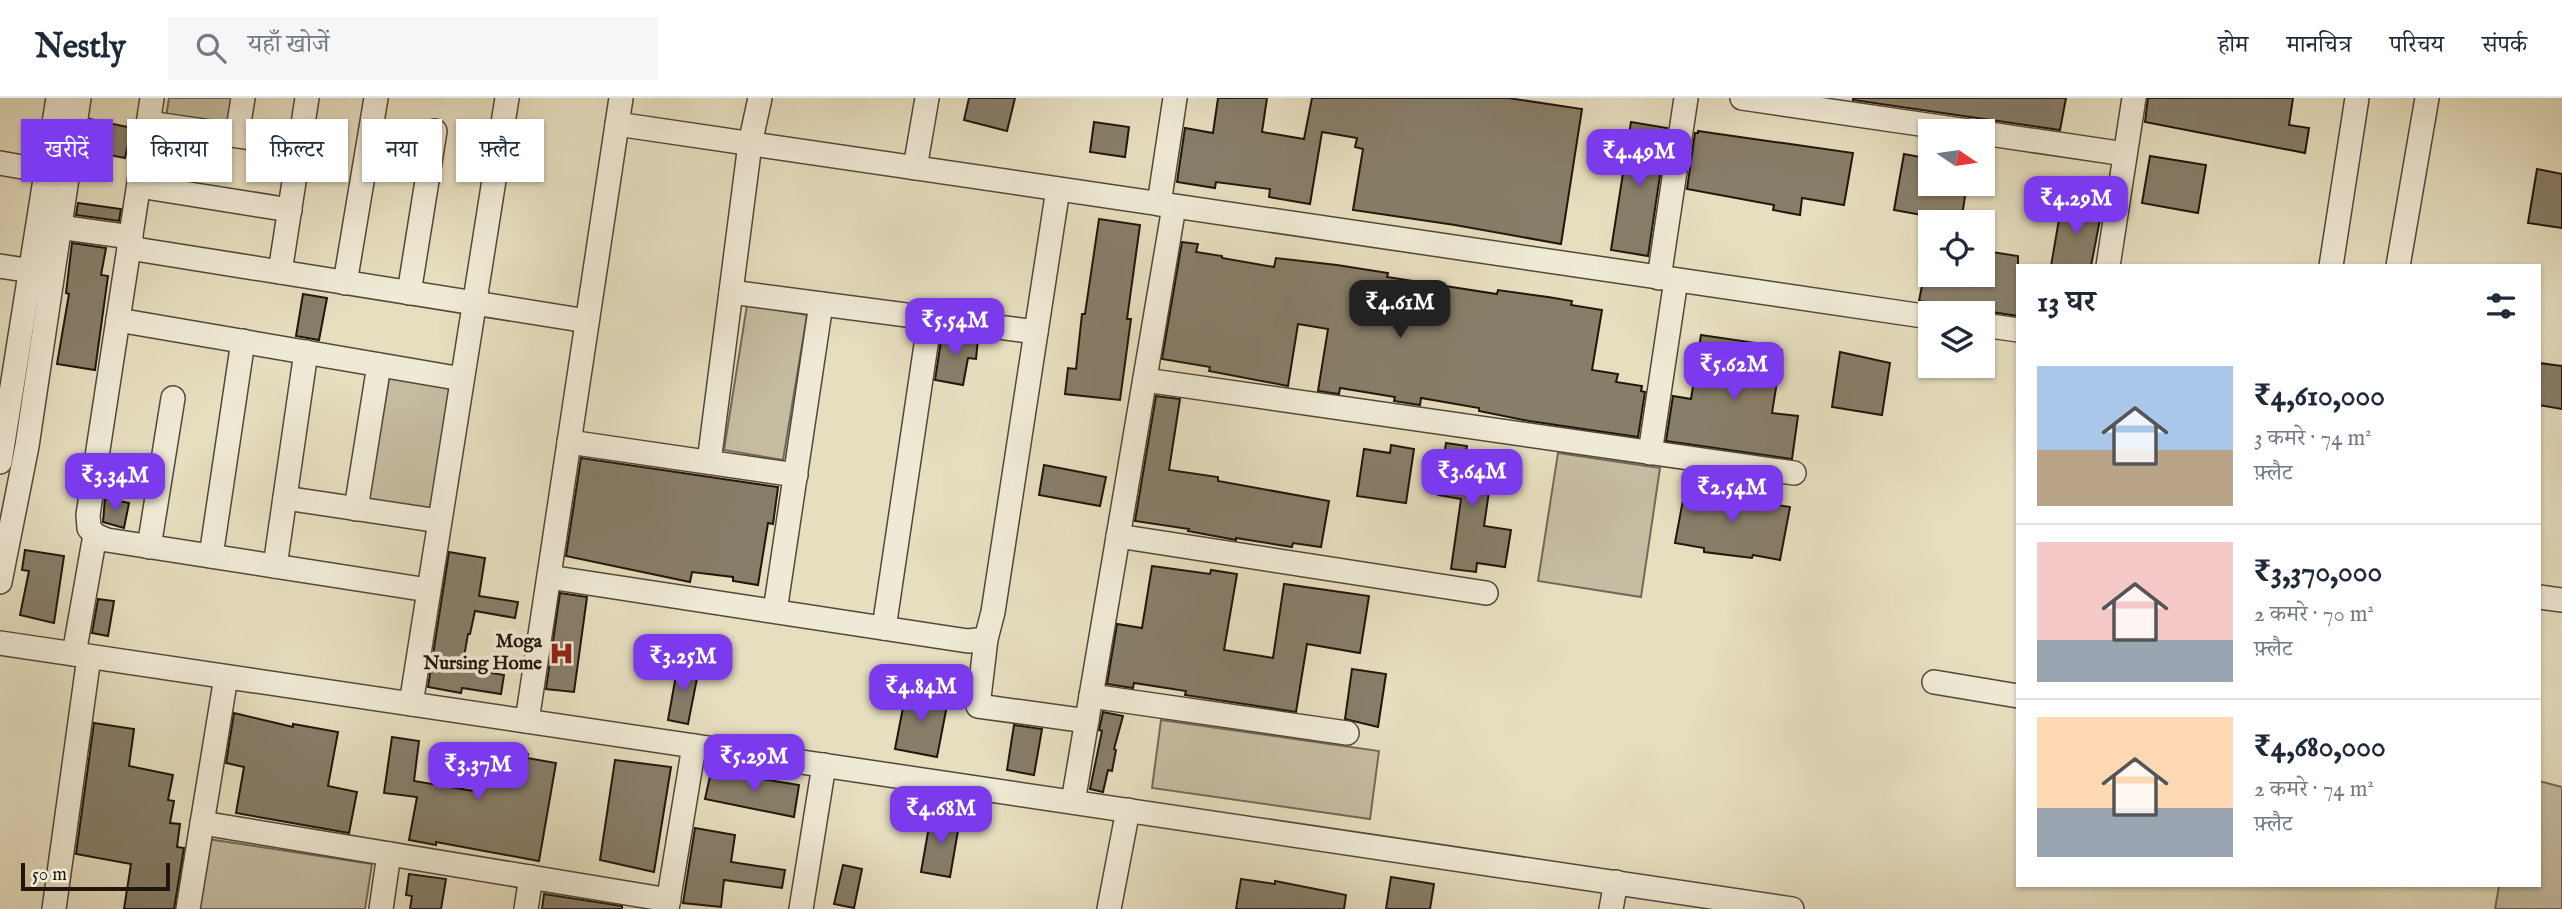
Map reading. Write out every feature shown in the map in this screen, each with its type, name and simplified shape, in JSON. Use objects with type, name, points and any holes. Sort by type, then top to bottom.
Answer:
[{"type":"street","points":[[58,98],[58,119]]},
{"type":"street","points":[[73,119],[79,98]]},
{"type":"street","points":[[149,119],[152,98]]},
{"type":"street","points":[[237,135],[243,98]]},
{"type":"street","points":[[304,119],[307,98]]},
{"type":"street","points":[[345,283],[376,98]]},
{"type":"street","points":[[411,704],[507,98]]},
{"type":"street","points":[[527,721],[621,98]]},
{"type":"street","points":[[709,462],[750,144],[760,98]]},
{"type":"street","points":[[915,168],[927,98]]},
{"type":"street","points":[[1073,802],[1145,380],[1167,206],[1175,98]]},
{"type":"street","points":[[1650,453],[1686,98]]},
{"type":"street","points":[[1742,98],[1918,124]]},
{"type":"street","points":[[2108,264],[2134,98]]},
{"type":"street","points":[[2331,264],[2357,98]]},
{"type":"street","points":[[2398,264],[2427,98]]},
{"type":"street","points":[[617,124],[1918,315]]},
{"type":"street","points":[[232,134],[246,136]]},
{"type":"street","points":[[1995,136],[2126,155]]},
{"type":"street","points":[[0,163],[21,167]]},
{"type":"street","points":[[0,462],[32,271],[55,182]]},
{"type":"street","points":[[0,582],[27,446],[59,227],[57,182]]},
{"type":"street","points":[[140,182],[88,515],[89,528],[95,536],[107,540],[428,590]]},
{"type":"street","points":[[279,272],[294,182]]},
{"type":"street","points":[[410,293],[427,182]]},
{"type":"street","points":[[139,186],[290,209]]},
{"type":"street","points":[[1058,189],[993,612],[986,639],[978,706],[1087,721]]},
{"type":"street","points":[[59,227],[279,272],[587,321]]},
{"type":"street","points":[[0,266],[32,271]]},
{"type":"street","points":[[731,292],[1036,332]]},
{"type":"street","points":[[775,611],[821,304]]},
{"type":"street","points":[[884,628],[930,318]]},
{"type":"street","points":[[118,320],[462,379]]},
{"type":"street","points":[[1995,327],[2016,330]]},
{"type":"street","points":[[211,556],[243,341]]},
{"type":"street","points":[[275,566],[306,352]]},
{"type":"street","points":[[356,509],[379,365]]},
{"type":"street","points":[[1145,380],[1794,473]]},
{"type":"street","points":[[149,547],[173,398]]},
{"type":"street","points":[[569,442],[796,475]]},
{"type":"street","points":[[285,498],[439,521]]},
{"type":"street","points":[[54,909],[95,536]]},
{"type":"street","points":[[1118,536],[1486,593]]},
{"type":"street","points":[[549,577],[968,640],[986,639]]},
{"type":"street","points":[[2541,597],[2562,600]]},
{"type":"street","points":[[0,643],[1792,909]]},
{"type":"street","points":[[188,909],[226,677]]},
{"type":"street","points":[[1934,682],[2016,696]]},
{"type":"street","points":[[1091,696],[1347,733]]},
{"type":"street","points":[[202,823],[531,877],[668,905],[694,746]]},
{"type":"street","points":[[801,909],[824,765]]},
{"type":"street","points":[[1109,909],[1128,810]]},
{"type":"street","points":[[381,909],[389,854]]},
{"type":"street","points":[[526,909],[531,877]]},
{"type":"street","points":[[1611,909],[1616,882]]},
{"type":"shaded area","points":[[169,98],[238,98],[234,127],[232,119],[166,117]]},
{"type":"shaded area","points":[[747,305],[807,315],[783,460],[724,450]]},
{"type":"shaded area","points":[[389,378],[451,388],[430,513],[368,503]]},
{"type":"shaded area","points":[[1558,453],[1660,468],[1641,597],[1538,581]]},
{"type":"shaded area","points":[[1161,720],[1379,751],[1370,819],[1152,788]]},
{"type":"shaded area","points":[[2541,782],[2562,787],[2562,909],[2495,909],[2499,887],[2541,887]]},
{"type":"shaded area","points":[[208,839],[372,864],[365,909],[198,909]]},
{"type":"building","points":[[969,98],[1015,98],[1007,131],[964,120]]},
{"type":"building","points":[[1218,98],[1267,98],[1262,132],[1304,139],[1312,98],[1508,98],[1582,109],[1561,244],[1353,210],[1363,149],[1355,147],[1357,138],[1322,132],[1310,204],[1269,197],[1270,189],[1216,182],[1215,188],[1177,182],[1185,128],[1213,133]]},
{"type":"building","points":[[1853,98],[2066,98],[2060,130]]},
{"type":"building","points":[[2148,98],[2293,98],[2289,125],[2309,128],[2305,153],[2145,122]]},
{"type":"building","points":[[1094,122],[1129,127],[1125,157],[1090,152]]},
{"type":"building","points":[[1631,122],[1667,128],[1648,256],[1611,250]]},
{"type":"building","points":[[113,124],[127,127],[125,158],[113,156]]},
{"type":"building","points":[[1698,131],[1853,153],[1844,205],[1802,198],[1800,215],[1773,210],[1774,205],[1687,189],[1695,133]]},
{"type":"building","points":[[1904,154],[1918,157],[1918,196],[1965,196],[1963,210],[1918,210],[1918,214],[1894,210]]},
{"type":"building","points":[[2150,156],[2206,165],[2198,213],[2142,203]]},
{"type":"building","points":[[2537,169],[2562,174],[2562,228],[2528,223]]},
{"type":"building","points":[[2062,202],[2102,209],[2091,264],[2051,264]]},
{"type":"building","points":[[78,203],[121,209],[119,221],[76,215]]},
{"type":"building","points":[[1099,219],[1140,225],[1127,319],[1131,319],[1120,400],[1065,394],[1068,368],[1076,369],[1082,314],[1085,314]]},
{"type":"building","points":[[1182,242],[1198,244],[1196,252],[1274,267],[1276,258],[1337,265],[1388,273],[1387,277],[1497,294],[1498,290],[1572,301],[1571,305],[1602,310],[1592,370],[1618,374],[1616,382],[1642,386],[1641,391],[1645,392],[1638,437],[1529,421],[1479,411],[1479,408],[1421,398],[1420,405],[1394,401],[1395,397],[1340,388],[1339,394],[1318,391],[1328,329],[1298,324],[1288,386],[1209,371],[1210,367],[1162,359]]},
{"type":"building","points":[[72,243],[106,248],[101,275],[108,276],[95,370],[57,364],[69,294],[66,293]]},
{"type":"building","points":[[1995,253],[2018,256],[2016,316],[1995,313],[1995,301],[1919,301],[1922,287],[1995,287]]},
{"type":"building","points":[[303,294],[327,298],[319,340],[296,336]]},
{"type":"building","points":[[942,334],[978,339],[976,359],[968,358],[963,385],[935,380]]},
{"type":"building","points":[[1701,335],[1756,343],[1756,346],[1782,350],[1772,413],[1798,416],[1792,459],[1666,441],[1673,396],[1691,399]]},
{"type":"building","points":[[1840,352],[1890,363],[1882,415],[1832,407]]},
{"type":"building","points":[[2541,363],[2562,366],[2562,409],[2541,405]]},
{"type":"building","points":[[1156,396],[1180,399],[1169,470],[1218,477],[1218,481],[1329,501],[1321,547],[1293,543],[1292,547],[1236,540],[1188,531],[1189,529],[1135,521]]},
{"type":"building","points":[[1446,443],[1467,446],[1466,452],[1494,457],[1484,526],[1511,530],[1505,567],[1477,563],[1476,572],[1451,569],[1461,499],[1438,495]]},
{"type":"building","points":[[1391,445],[1414,449],[1406,503],[1357,496],[1364,449],[1390,453]]},
{"type":"building","points":[[581,458],[778,487],[773,524],[768,523],[758,585],[733,581],[733,577],[692,572],[690,582],[566,556]]},
{"type":"building","points":[[1044,465],[1106,477],[1100,506],[1039,495]]},
{"type":"building","points":[[1685,489],[1790,507],[1780,560],[1753,555],[1752,558],[1704,552],[1704,548],[1675,543]]},
{"type":"building","points":[[105,498],[129,503],[124,528],[103,522]]},
{"type":"building","points":[[25,550],[64,556],[54,623],[20,615],[29,571],[22,570]]},
{"type":"building","points":[[449,552],[485,558],[479,596],[518,602],[515,618],[475,611],[468,634],[462,668],[504,675],[501,694],[462,688],[461,693],[428,687]]},
{"type":"building","points":[[1152,566],[1210,574],[1211,570],[1237,574],[1224,650],[1273,658],[1284,584],[1369,596],[1360,653],[1307,644],[1296,712],[1185,695],[1186,691],[1134,683],[1133,688],[1107,684],[1117,624],[1142,628]]},
{"type":"building","points":[[560,593],[587,597],[574,692],[546,689]]},
{"type":"building","points":[[98,599],[114,601],[108,636],[92,633]]},
{"type":"building","points":[[678,664],[699,668],[688,724],[668,720]]},
{"type":"building","points":[[1352,669],[1386,674],[1378,727],[1345,719]]},
{"type":"building","points":[[906,692],[948,700],[937,757],[895,749]]},
{"type":"building","points":[[1103,712],[1123,716],[1114,749],[1112,771],[1108,770],[1103,792],[1090,789],[1102,731],[1099,730]]},
{"type":"building","points":[[234,713],[293,727],[293,724],[338,732],[328,786],[357,792],[349,833],[236,813],[244,767],[226,763]]},
{"type":"building","points":[[94,723],[134,729],[129,766],[173,775],[168,800],[174,801],[170,823],[180,824],[177,847],[184,848],[174,909],[124,909],[131,864],[76,854]]},
{"type":"building","points":[[1014,725],[1042,729],[1034,775],[1007,770]]},
{"type":"building","points":[[392,737],[419,741],[414,781],[474,791],[482,745],[528,754],[527,758],[556,763],[539,861],[436,842],[436,845],[409,840],[417,797],[384,793]]},
{"type":"building","points":[[615,760],[671,767],[654,872],[600,860]]},
{"type":"building","points":[[711,772],[756,781],[756,778],[799,785],[794,817],[705,799]]},
{"type":"building","points":[[931,815],[960,819],[950,877],[921,872]]},
{"type":"building","points":[[695,828],[735,835],[731,862],[785,870],[782,888],[724,880],[721,907],[683,903]]},
{"type":"building","points":[[843,865],[862,869],[854,908],[834,904]]},
{"type":"building","points":[[409,874],[446,879],[441,909],[410,909],[412,896],[406,895]]},
{"type":"building","points":[[1391,877],[1434,884],[1430,909],[1386,909]]},
{"type":"building","points":[[1241,879],[1275,884],[1275,881],[1346,895],[1344,909],[1236,909]]},
{"type":"building","points":[[544,894],[622,906],[622,909],[542,909]]},
{"type":"place","name":"Moga Nursing Home","points":[[562,653]]}]
